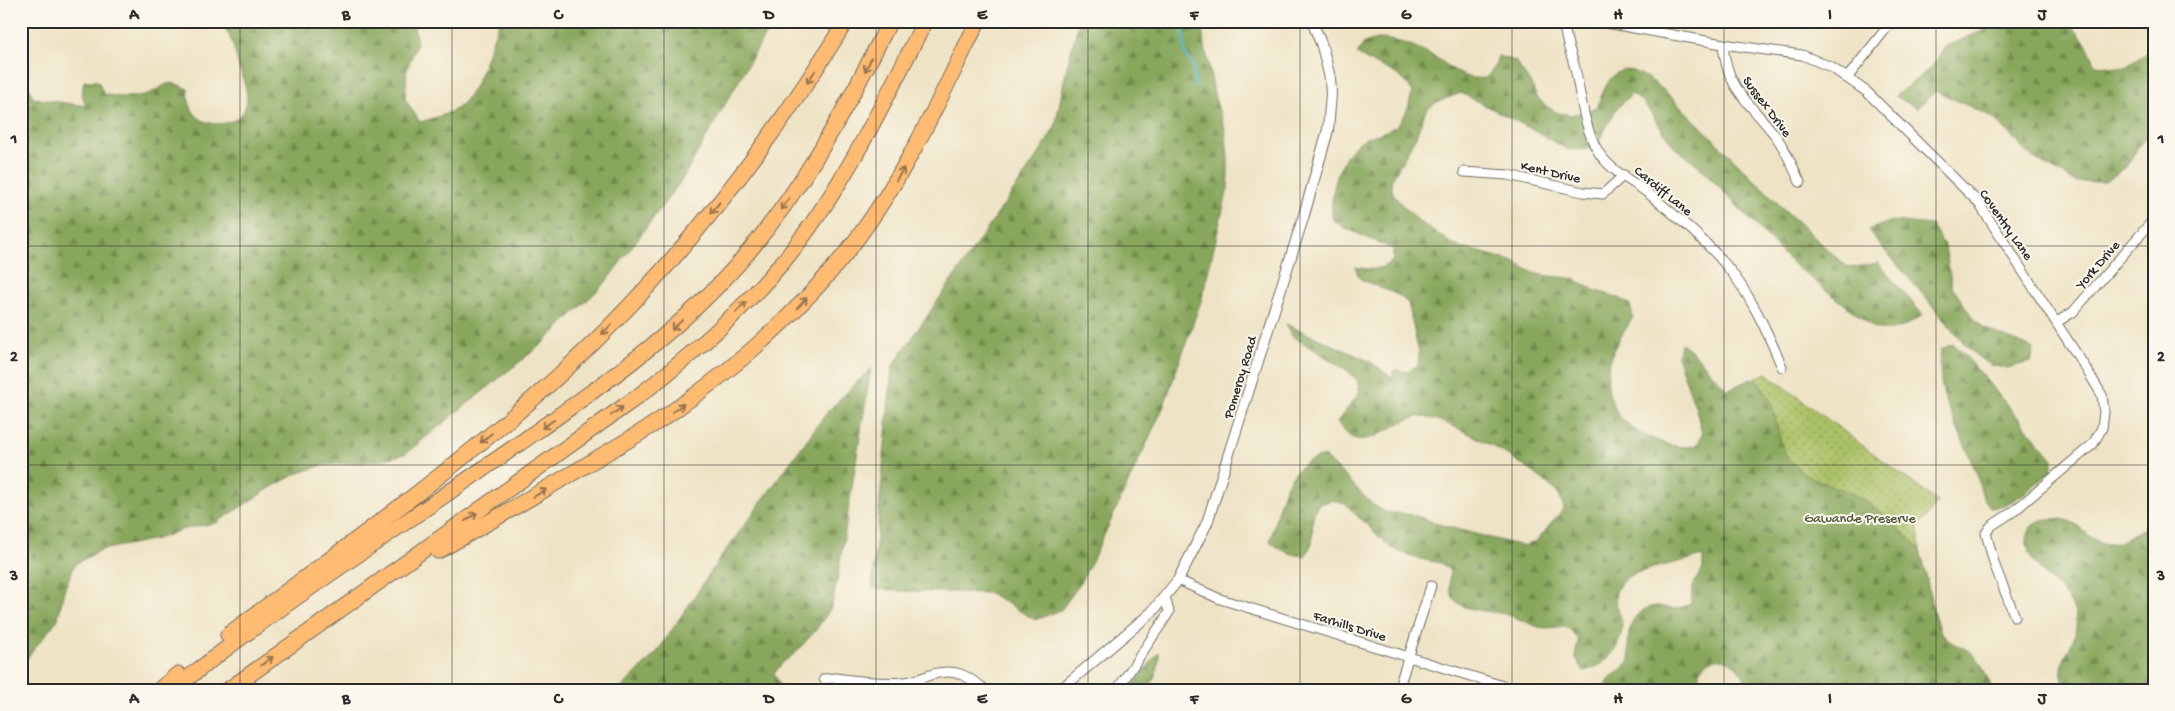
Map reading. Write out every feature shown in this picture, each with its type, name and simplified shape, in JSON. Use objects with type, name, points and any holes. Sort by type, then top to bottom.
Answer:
[{"type":"highway","points":[[159,690],[211,648],[468,455],[536,396],[605,332],[667,265],[762,148],[821,62],[846,21]]},
{"type":"highway","points":[[173,690],[303,594],[574,405],[648,351],[700,304],[747,254],[799,184],[844,111],[890,21]]},
{"type":"highway","points":[[228,690],[637,397],[681,364],[722,326],[782,262],[811,223],[860,145],[926,21]]},
{"type":"highway","points":[[375,585],[495,519],[668,415],[718,379],[758,346],[798,308],[832,269],[859,236],[883,201],[904,169],[978,21]]},
{"type":"street","name":"Pomeroy Road","points":[[1060,690],[1133,630],[1165,596],[1178,580],[1207,523],[1324,150],[1330,119],[1330,78],[1322,46],[1312,21]]},
{"type":"street","name":"Cardiff Lane","points":[[1565,21],[1564,30],[1590,132],[1599,152],[1614,170],[1686,225],[1724,263],[1740,283],[1771,341],[1782,367]]},
{"type":"street","name":"Coventry Lane","points":[[1595,21],[1723,44],[1802,55],[1831,67],[1867,92],[1978,202],[2057,322],[2102,395],[2104,412],[2102,428],[2093,444],[2018,507],[1991,526],[1986,534],[1995,566],[2015,617]]},
{"type":"street","points":[[1847,78],[1892,21]]},
{"type":"street","name":"Sussex Drive","points":[[1723,44],[1724,60],[1733,85],[1750,108],[1775,135],[1800,182]]},
{"type":"street","name":"Kent Drive","points":[[1464,172],[1508,175],[1583,192],[1603,194],[1624,176]]},
{"type":"street","name":"York Drive","points":[[2057,322],[2073,312],[2154,219]]},
{"type":"street","name":"Farhills Drive","points":[[1178,580],[1220,599],[1516,690]]},
{"type":"street","points":[[1398,690],[1431,586]]},
{"type":"street","points":[[1117,690],[1169,612],[1165,596]]},
{"type":"street","points":[[824,679],[902,682],[914,681],[943,672],[954,672],[968,676],[986,690]]},
{"type":"green space","points":[[221,21],[413,21],[417,43],[407,69],[405,99],[420,122],[452,111],[462,104],[482,71],[500,21],[773,21],[683,178],[605,283],[543,343],[405,454],[377,461],[323,465],[296,474],[270,488],[216,523],[184,529],[157,539],[101,550],[75,564],[64,590],[58,619],[23,663],[21,672],[21,66],[28,69],[28,84],[33,98],[86,106],[82,94],[84,81],[98,81],[104,94],[126,97],[148,94],[170,83],[188,89],[190,105],[200,119],[215,124],[223,123],[238,118],[246,105],[247,95],[232,43]]},
{"type":"green space","points":[[1079,21],[1199,21],[1215,98],[1225,129],[1228,157],[1228,188],[1202,298],[1163,408],[1092,561],[1077,588],[1061,610],[1035,620],[990,593],[899,591],[872,588],[892,367],[1041,151],[1055,127],[1066,71]]},
{"type":"green space","points":[[2011,21],[2070,23],[2086,43],[2096,65],[2124,68],[2154,48],[2154,130],[2140,144],[2126,167],[2105,182],[2076,182],[2032,157],[1992,117],[1936,91],[1917,108],[1895,96],[1931,68],[1945,47],[1993,26]]},
{"type":"green space","points":[[1377,39],[1392,40],[1413,46],[1470,77],[1486,78],[1494,68],[1498,56],[1515,61],[1530,82],[1537,97],[1546,106],[1558,113],[1572,115],[1597,108],[1603,92],[1617,73],[1624,70],[1643,75],[1666,92],[1788,213],[1848,268],[1878,263],[1923,315],[1905,326],[1893,330],[1873,327],[1792,263],[1697,164],[1675,148],[1643,102],[1632,94],[1617,108],[1601,138],[1592,148],[1580,150],[1567,149],[1461,93],[1437,102],[1426,110],[1416,136],[1391,181],[1393,194],[1401,204],[1420,222],[1454,245],[1512,261],[1536,274],[1575,279],[1594,290],[1619,298],[1630,304],[1633,317],[1612,354],[1608,380],[1612,403],[1618,414],[1636,431],[1660,442],[1672,445],[1684,447],[1697,446],[1702,434],[1696,409],[1677,356],[1681,343],[1692,351],[1727,390],[1753,378],[1769,398],[1782,445],[1794,465],[1810,477],[1859,497],[1868,503],[1896,526],[1917,547],[1923,561],[1932,611],[1939,629],[1946,638],[1976,657],[1993,690],[1748,690],[1744,677],[1737,667],[1729,661],[1720,659],[1711,660],[1704,666],[1699,676],[1697,690],[1603,690],[1610,679],[1630,661],[1629,635],[1634,619],[1639,613],[1656,606],[1672,609],[1691,604],[1694,586],[1703,569],[1703,556],[1639,572],[1625,579],[1619,586],[1615,598],[1622,622],[1621,637],[1618,644],[1610,656],[1598,666],[1584,671],[1575,657],[1578,641],[1569,629],[1561,626],[1539,627],[1504,614],[1461,605],[1455,601],[1451,594],[1449,584],[1450,571],[1441,563],[1415,558],[1391,548],[1345,504],[1332,500],[1318,504],[1313,516],[1312,544],[1305,556],[1286,552],[1270,541],[1281,501],[1292,477],[1300,467],[1311,460],[1325,456],[1372,504],[1385,512],[1414,515],[1441,525],[1510,543],[1524,546],[1536,542],[1564,508],[1560,497],[1551,487],[1516,460],[1471,435],[1432,419],[1418,417],[1410,419],[1380,434],[1365,439],[1351,437],[1337,422],[1360,392],[1357,380],[1348,371],[1292,336],[1286,324],[1371,362],[1392,378],[1394,370],[1407,372],[1418,365],[1419,353],[1408,303],[1398,295],[1360,279],[1355,267],[1370,269],[1383,267],[1393,261],[1393,249],[1345,228],[1333,220],[1332,201],[1336,178],[1345,158],[1351,149],[1362,140],[1396,126],[1405,114],[1410,100],[1412,91],[1401,78],[1395,73],[1357,54],[1364,43]]},
{"type":"green space","points":[[1892,221],[1932,225],[1945,247],[1952,287],[1974,319],[1984,328],[2034,349],[2031,362],[2006,368],[1991,365],[1969,349],[1868,230]]},
{"type":"green space","points":[[1953,344],[1964,354],[2053,459],[2051,472],[2016,499],[2000,506],[1991,508],[1983,498],[1976,471],[1945,400],[1940,374],[1941,349]]},
{"type":"green space","points":[[871,368],[831,608],[816,630],[794,654],[782,663],[774,674],[780,686],[788,690],[619,690],[657,652],[721,557],[828,411]]},
{"type":"green space","name":"Gawande Preserve","points":[[1766,373],[1938,502],[1918,527],[1920,551],[1935,618],[1940,631],[1950,641],[1962,648],[1968,690],[1728,390]]},
{"type":"green space","points":[[2154,514],[2154,690],[2067,690],[2062,679],[2062,668],[2076,632],[2075,613],[2070,602],[2035,564],[2029,554],[2027,543],[2029,531],[2036,523],[2044,520],[2063,519],[2072,522],[2101,542],[2108,544],[2116,543],[2146,527]]},
{"type":"green space","points":[[1159,652],[1159,662],[1148,690],[1129,690]]},
{"type":"waterway","points":[[1182,21],[1185,53],[1192,63],[1195,86]]}]
